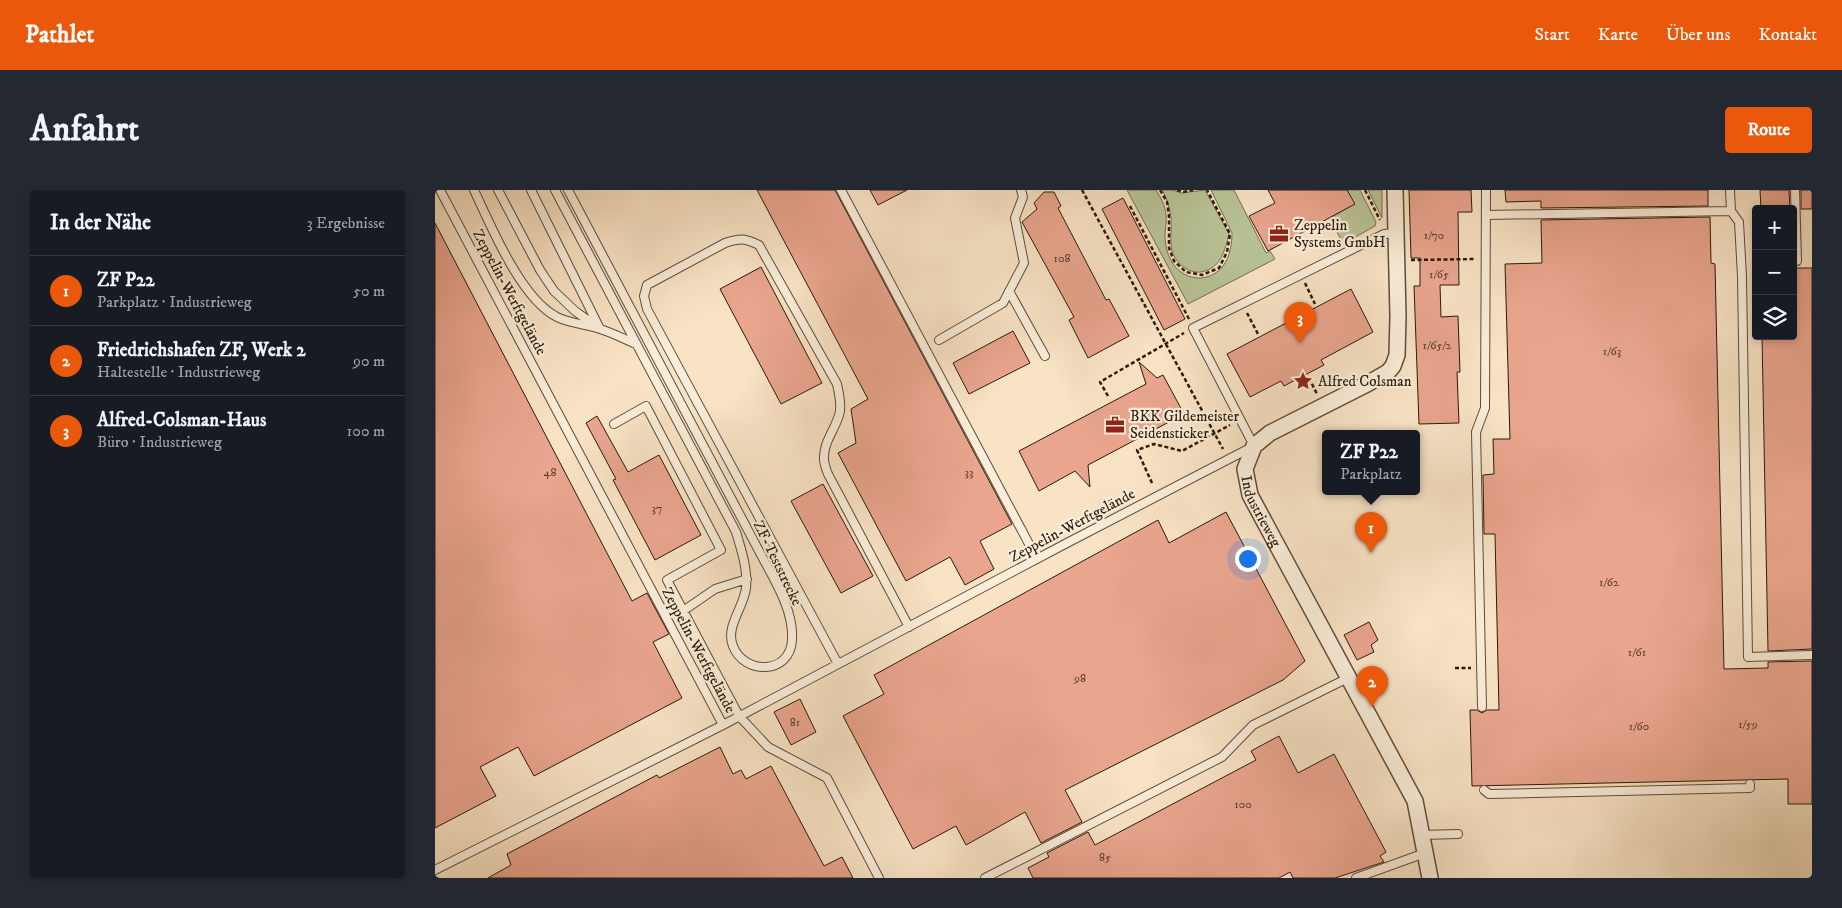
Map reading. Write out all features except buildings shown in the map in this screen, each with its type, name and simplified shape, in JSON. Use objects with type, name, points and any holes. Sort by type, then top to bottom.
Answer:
[{"type":"street","points":[[1254,446],[1270,434],[1388,372],[1393,366],[1397,355],[1398,336],[1395,190]]},
{"type":"street","name":"Industrieweg","points":[[1254,446],[1245,469],[1250,495],[1415,801],[1430,878]]},
{"type":"lane","name":"Zeppelin-Werftgelände","points":[[440,190],[723,725],[1254,446]]},
{"type":"lane","points":[[474,190],[523,285],[539,304],[549,313],[559,318],[599,328],[637,344]]},
{"type":"lane","points":[[497,190],[554,292],[575,311],[599,328]]},
{"type":"lane","points":[[531,190],[599,328]]},
{"type":"lane","name":"ZF-Teststrecke","points":[[555,190],[736,532],[747,579],[744,600],[732,630],[732,645],[738,656],[747,663],[761,668],[776,666],[782,663],[789,653],[792,643],[791,621],[783,599],[568,190]]},
{"type":"lane","points":[[841,190],[1037,559]]},
{"type":"lane","points":[[939,340],[1003,302],[1024,262],[1015,218],[1023,197],[1021,190]]},
{"type":"lane","points":[[1482,707],[1476,432],[1485,408],[1486,190]]},
{"type":"lane","points":[[1731,190],[1731,211],[1739,222],[1741,276],[1748,667]]},
{"type":"lane","points":[[1795,190],[1797,250]]},
{"type":"lane","points":[[1486,215],[1731,211]]},
{"type":"lane","points":[[1254,446],[1193,328],[1384,234],[1396,233]]},
{"type":"lane","points":[[838,664],[647,309],[644,296],[647,285],[725,243],[739,239],[749,240],[759,245],[837,384],[840,412],[826,445],[824,459],[827,474],[909,626]]},
{"type":"lane","points":[[1009,291],[1045,356]]},
{"type":"lane","points":[[613,424],[646,406],[721,550],[667,580],[739,716],[768,747],[827,778],[879,878]]},
{"type":"lane","points":[[683,611],[715,589],[747,579]]},
{"type":"lane","points":[[1748,657],[1812,655]]},
{"type":"lane","points":[[985,878],[1222,757],[1253,725],[1348,678]]},
{"type":"lane","points":[[435,870],[723,725]]},
{"type":"lane","points":[[1484,790],[1489,794],[1751,788],[1750,784]]},
{"type":"lane","points":[[1421,835],[1458,834]]},
{"type":"lane","points":[[1356,878],[1425,853]]},
{"type":"path","points":[[1082,190],[1229,459]]},
{"type":"path","points":[[1160,190],[1167,202],[1169,248],[1173,261],[1186,272],[1202,275],[1219,268],[1227,252],[1230,234],[1207,190]]},
{"type":"path","points":[[1177,190],[1183,192],[1193,190]]},
{"type":"path","points":[[1365,190],[1381,221]]},
{"type":"path","points":[[1108,396],[1100,382],[1193,328],[1130,206]]},
{"type":"path","points":[[1408,260],[1477,258]]},
{"type":"path","points":[[1300,275],[1315,304]]},
{"type":"path","points":[[1243,303],[1258,334]]},
{"type":"path","points":[[1153,483],[1137,450],[1153,444],[1181,451],[1240,419]]},
{"type":"path","points":[[1455,668],[1473,668]]},
{"type":"green space","points":[[1127,190],[1156,190],[1163,202],[1165,211],[1167,251],[1173,264],[1184,274],[1203,278],[1216,273],[1221,269],[1229,254],[1232,233],[1211,190],[1234,190],[1266,253],[1270,251],[1275,259],[1188,304]]},
{"type":"green space","points":[[1162,190],[1173,190],[1181,193],[1205,190],[1229,234],[1222,256],[1211,269],[1194,272],[1185,268],[1174,256],[1171,246],[1170,209]]},
{"type":"green space","points":[[1347,190],[1360,190],[1376,222],[1375,226],[1343,244],[1330,218],[1354,204]]},
{"type":"green space","points":[[1368,190],[1382,190],[1382,218]]},
{"type":"place","name":"Zeppelin Systems GmbH","points":[[1279,234]]},
{"type":"place","name":"Alfred-Colsman-Haus","points":[[1300,343]]},
{"type":"place","name":"Alfred Colsman","points":[[1303,381]]},
{"type":"place","name":"BKK Gildemeister Seidensticker","points":[[1115,425]]},
{"type":"place","name":"ZF P22","points":[[1371,553]]},
{"type":"place","name":"Friedrichshafen ZF, Werk 2","points":[[1372,707]]}]
